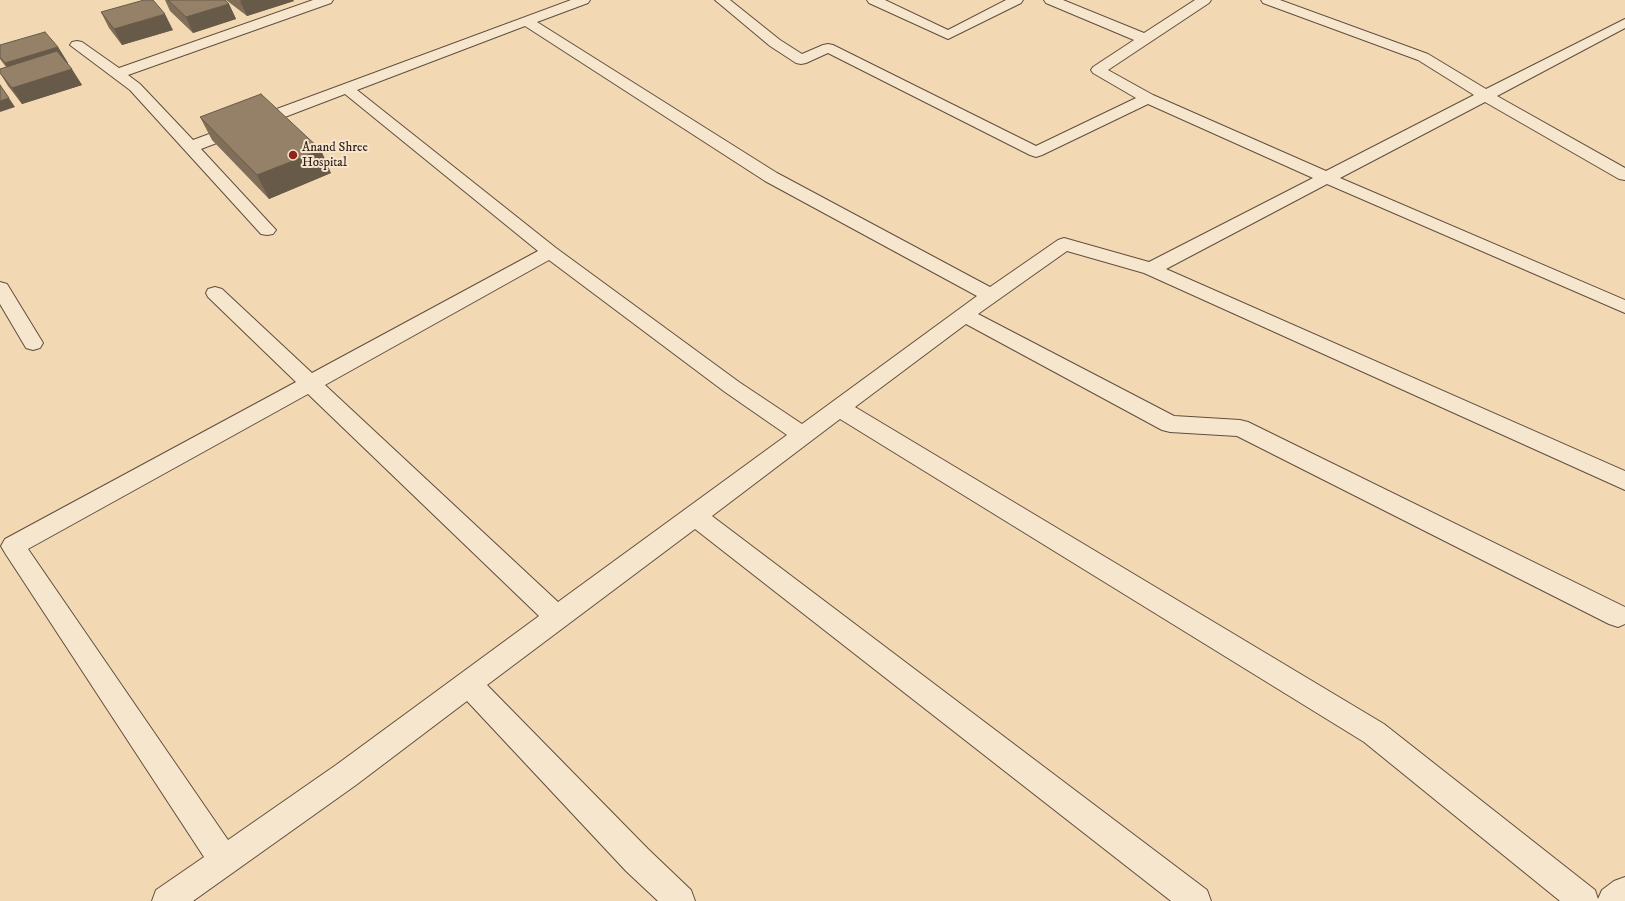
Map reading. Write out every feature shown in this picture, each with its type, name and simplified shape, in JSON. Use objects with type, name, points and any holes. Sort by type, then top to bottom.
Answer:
[{"type":"street","points":[[116,74],[326,0]]},
{"type":"street","points":[[190,147],[583,0]]},
{"type":"street","points":[[722,0],[775,42],[801,60],[828,48],[1036,152],[1148,98]]},
{"type":"street","points":[[874,0],[948,35],[1016,0]]},
{"type":"street","points":[[1051,0],[1145,39]]},
{"type":"street","points":[[1204,0],[1098,70],[1148,98],[1327,178],[1625,307]]},
{"type":"street","points":[[1268,0],[1423,57],[1486,96],[1625,175]]},
{"type":"street","points":[[526,21],[771,177],[991,295]]},
{"type":"street","points":[[1151,269],[1625,23]]},
{"type":"street","points":[[77,46],[135,87],[267,230]]},
{"type":"street","points":[[346,88],[550,252],[732,387],[802,435]]},
{"type":"street","points":[[170,900],[346,775],[991,295],[1064,244],[1151,269],[1625,481]]},
{"type":"street","points":[[224,861],[13,546],[550,252]]},
{"type":"street","points":[[0,288],[33,343]]},
{"type":"street","points":[[215,293],[558,618]]},
{"type":"street","points":[[965,315],[1170,424],[1240,428],[1618,616]]},
{"type":"street","points":[[840,408],[1374,733],[1584,901]]},
{"type":"street","points":[[695,516],[1196,901]]},
{"type":"street","points":[[468,684],[637,860],[680,901]]},
{"type":"street","points":[[1613,901],[1625,892]]},
{"type":"building","points":[[144,0],[153,0],[165,14],[114,29],[101,12]]},
{"type":"building","points":[[168,0],[225,0],[229,4],[186,17]]},
{"type":"building","points":[[45,32],[58,47],[5,63],[0,57],[0,45]]},
{"type":"building","points":[[57,51],[72,69],[12,88],[0,73],[0,69]]},
{"type":"building","points":[[0,85],[9,98],[0,101]]},
{"type":"building","points":[[261,94],[321,150],[257,175],[200,117]]},
{"type":"place","name":"Anand Shree Hospital","points":[[293,155]]}]
